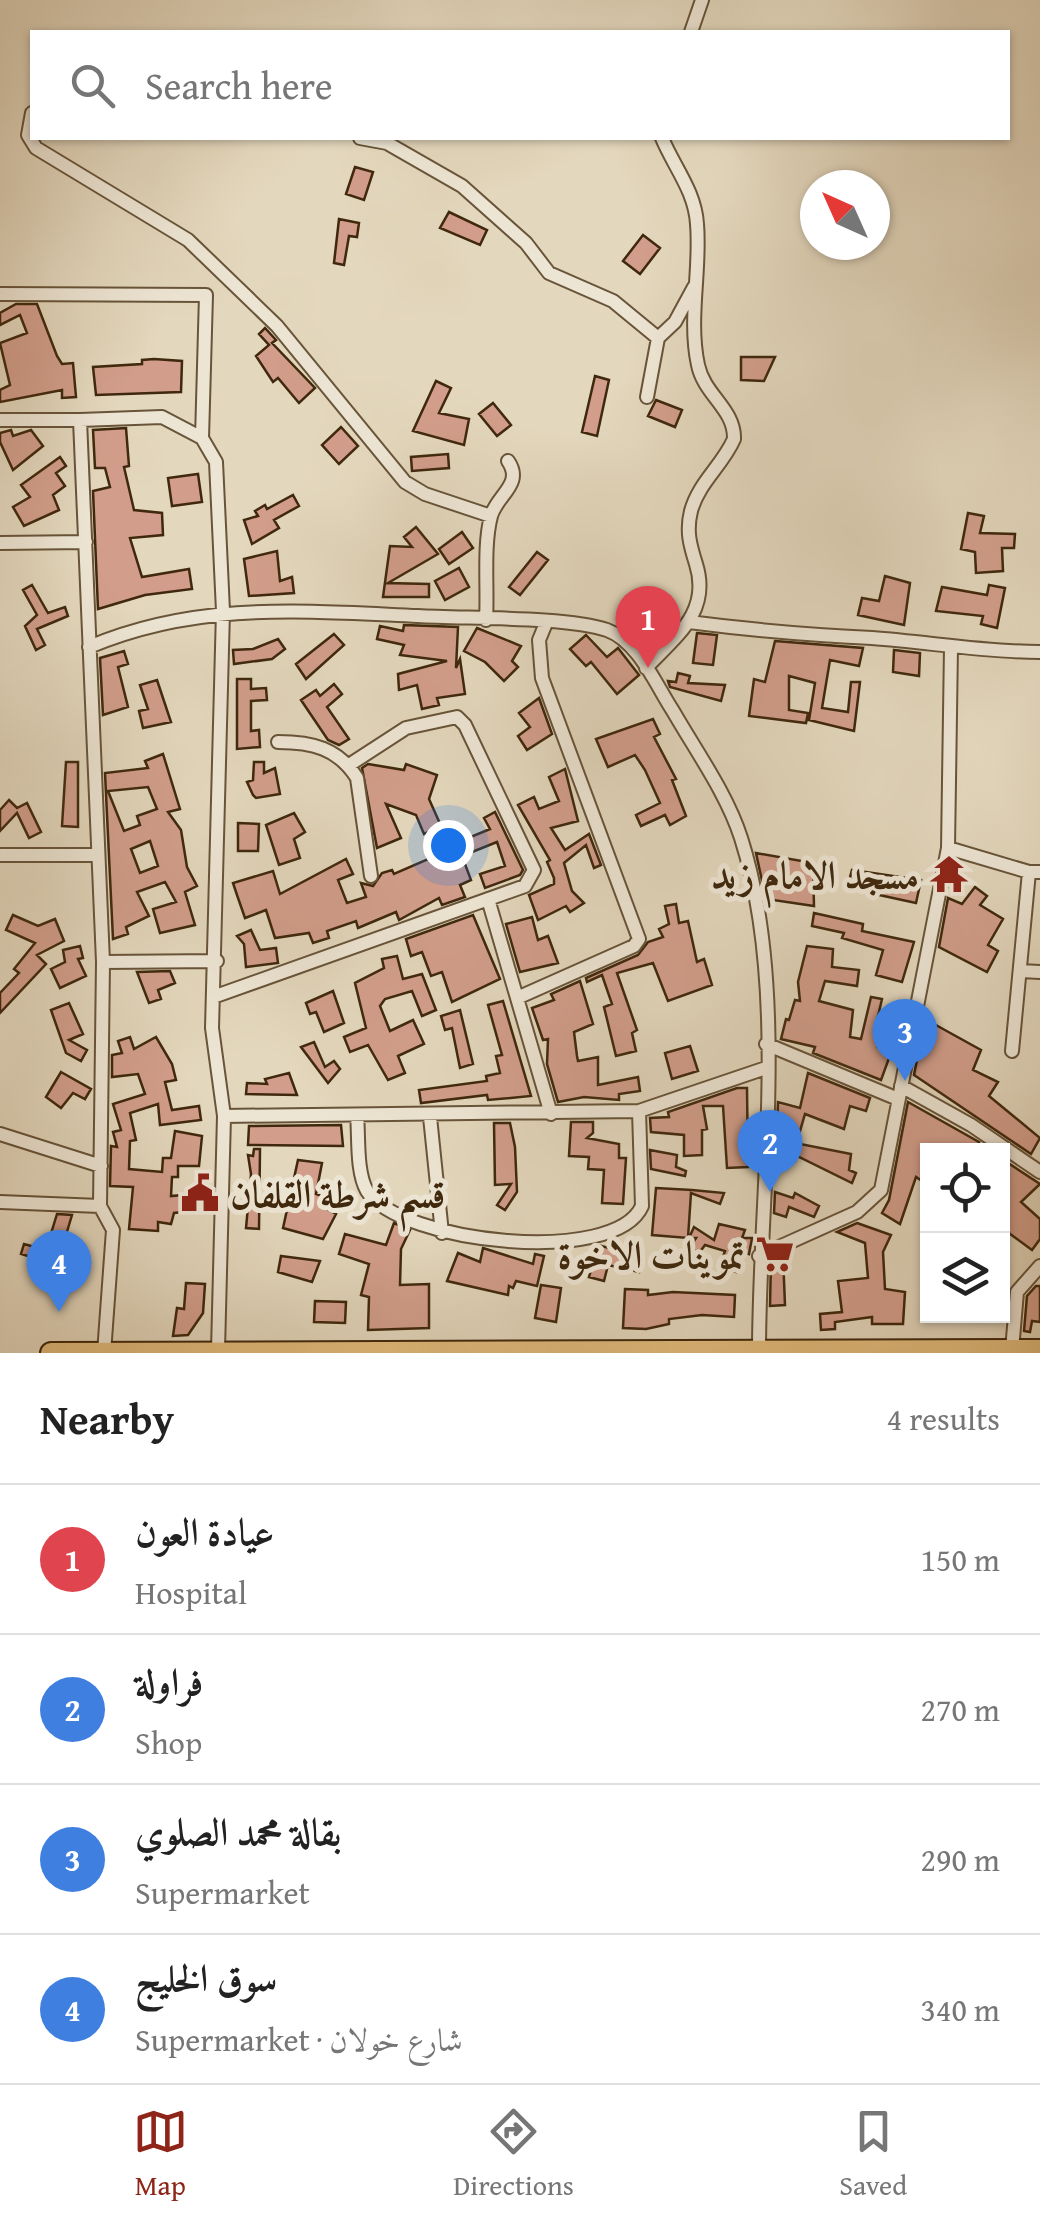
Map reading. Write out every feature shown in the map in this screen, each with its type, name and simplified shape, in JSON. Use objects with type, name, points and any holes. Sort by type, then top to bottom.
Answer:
[{"type":"main road","points":[[51,1353],[1040,1350]]},
{"type":"street","points":[[692,30],[702,0]]},
{"type":"street","points":[[31,140],[36,148],[188,240],[278,326],[406,482],[426,494],[491,516]]},
{"type":"street","points":[[371,140],[387,143],[462,186],[526,242],[549,272],[613,301],[658,338]]},
{"type":"street","points":[[646,668],[689,622],[701,596],[687,536],[690,515],[697,492],[734,439],[729,414],[714,401],[698,367],[697,221],[686,182],[663,140]]},
{"type":"street","points":[[647,397],[658,338],[687,305],[696,280]]},
{"type":"street","points":[[0,294],[206,295],[202,438],[216,462],[223,611],[217,961],[212,1028],[224,1116],[218,1350]]},
{"type":"street","points":[[0,420],[162,418],[202,438]]},
{"type":"street","points":[[80,420],[103,962],[100,1206],[113,1230],[104,1352]]},
{"type":"street","points":[[486,620],[491,516],[511,486],[513,468],[508,461]]},
{"type":"street","points":[[0,543],[86,542]]},
{"type":"street","points":[[89,647],[143,627],[223,611],[546,623],[606,630],[630,646],[701,758],[740,835],[757,900],[768,998],[759,1351]]},
{"type":"street","points":[[689,622],[1040,652]]},
{"type":"street","points":[[517,998],[634,946],[639,939],[542,678],[539,640],[546,623]]},
{"type":"street","points":[[759,1256],[870,1203],[881,1190],[948,848],[950,647]]},
{"type":"street","points":[[213,997],[524,886],[534,870],[466,725],[457,717],[406,728],[349,765]]},
{"type":"street","points":[[278,742],[319,745],[349,765],[357,778],[370,876]]},
{"type":"street","points":[[948,848],[1035,872],[1012,1051]]},
{"type":"street","points":[[0,855],[96,855]]},
{"type":"street","points":[[488,899],[551,1114]]},
{"type":"street","points":[[103,962],[217,961]]},
{"type":"street","points":[[1021,971],[1040,972]]},
{"type":"street","points":[[766,1044],[900,1092],[972,1125],[1040,1172]]},
{"type":"street","points":[[224,1116],[640,1112],[766,1068]]},
{"type":"street","points":[[357,1115],[368,1193],[442,1233],[550,1244],[621,1229],[636,1220],[642,1206],[640,1112]]},
{"type":"street","points":[[430,1117],[442,1233]]},
{"type":"street","points":[[0,1134],[101,1166]]},
{"type":"street","points":[[0,1202],[100,1206]]},
{"type":"street","points":[[1012,1350],[1017,1292],[1040,1266]]},
{"type":"building","points":[[355,167],[373,172],[364,200],[346,194]]},
{"type":"building","points":[[449,212],[487,230],[480,245],[440,228]]},
{"type":"building","points":[[339,219],[359,223],[357,237],[349,236],[344,265],[334,263]]},
{"type":"building","points":[[643,235],[660,248],[640,274],[623,261]]},
{"type":"building","points":[[16,304],[37,304],[57,356],[62,364],[73,363],[76,397],[62,398],[62,390],[0,402],[0,390],[10,385],[0,343],[27,333],[20,315],[0,325],[0,313]]},
{"type":"building","points":[[265,328],[276,340],[272,343],[315,388],[299,403],[278,378],[273,382],[256,356],[269,345],[259,334]]},
{"type":"building","points":[[741,357],[775,357],[764,381],[741,380]]},
{"type":"building","points":[[142,360],[182,361],[181,392],[96,395],[93,367],[142,364]]},
{"type":"building","points":[[595,376],[609,380],[597,436],[582,432]]},
{"type":"building","points":[[436,381],[451,388],[439,413],[469,419],[464,445],[413,431]]},
{"type":"building","points":[[656,400],[682,410],[675,427],[648,416]]},
{"type":"building","points":[[493,403],[511,425],[497,436],[479,414]]},
{"type":"building","points":[[341,427],[358,446],[339,464],[322,445]]},
{"type":"building","points":[[126,428],[129,466],[124,467],[134,510],[162,513],[163,535],[130,538],[142,577],[189,569],[192,589],[145,595],[98,609],[93,491],[110,487],[105,468],[95,468],[93,430]]},
{"type":"building","points":[[11,430],[13,436],[31,430],[43,446],[13,470],[0,442],[0,433]]},
{"type":"building","points":[[448,454],[449,468],[412,471],[411,457]]},
{"type":"building","points":[[60,457],[66,466],[56,473],[65,486],[53,495],[59,510],[24,526],[13,507],[30,497],[21,485]]},
{"type":"building","points":[[198,474],[202,502],[172,506],[168,478]]},
{"type":"building","points":[[293,495],[299,506],[274,520],[279,528],[252,544],[244,520],[258,516],[255,511],[265,505],[267,509]]},
{"type":"building","points":[[968,513],[984,516],[980,533],[1015,534],[1014,548],[1002,548],[1003,571],[976,573],[975,552],[961,549]]},
{"type":"building","points":[[416,527],[438,554],[388,583],[429,584],[429,597],[383,597],[390,546],[412,547],[404,537]]},
{"type":"building","points":[[462,532],[473,548],[449,564],[439,549]]},
{"type":"building","points":[[277,551],[280,581],[292,577],[294,593],[249,596],[244,559]]},
{"type":"building","points":[[537,552],[548,560],[520,595],[509,587]]},
{"type":"building","points":[[459,568],[469,587],[445,600],[435,581]]},
{"type":"building","points":[[885,576],[910,583],[904,625],[858,615],[862,598],[879,601]]},
{"type":"building","points":[[32,585],[48,613],[65,607],[68,616],[37,629],[45,645],[36,650],[25,626],[37,615],[23,590]]},
{"type":"building","points":[[989,585],[1005,588],[997,628],[981,624],[983,616],[936,611],[942,587],[987,595]]},
{"type":"building","points":[[404,625],[458,627],[456,668],[460,659],[465,694],[437,698],[439,705],[422,709],[417,685],[399,690],[398,674],[447,661],[400,655],[404,645],[377,639],[380,626],[403,631]]},
{"type":"building","points":[[477,628],[521,646],[512,661],[518,667],[504,681],[485,662],[464,651]]},
{"type":"building","points":[[697,633],[717,635],[713,665],[693,663]]},
{"type":"building","points":[[334,634],[344,645],[306,679],[296,664]]},
{"type":"building","points":[[586,635],[607,657],[618,648],[639,675],[617,694],[591,662],[586,666],[570,649]]},
{"type":"building","points":[[278,639],[285,649],[272,659],[234,664],[233,650],[253,649]]},
{"type":"building","points":[[775,641],[863,648],[859,666],[830,660],[822,708],[848,712],[851,682],[860,682],[854,731],[809,720],[815,683],[789,676],[789,710],[808,713],[806,723],[749,716],[754,679],[765,682]]},
{"type":"building","points":[[894,650],[920,653],[919,676],[893,672]]},
{"type":"building","points":[[124,651],[128,664],[118,667],[128,707],[103,715],[100,658]]},
{"type":"building","points":[[678,673],[690,676],[688,683],[725,685],[721,701],[670,687],[668,681],[676,682]]},
{"type":"building","points":[[237,679],[251,679],[251,689],[266,688],[267,700],[251,701],[251,731],[259,730],[260,747],[237,749]]},
{"type":"building","points":[[157,680],[171,722],[143,728],[139,711],[148,709],[140,685]]},
{"type":"building","points":[[334,684],[342,694],[327,707],[349,739],[339,745],[328,740],[301,700],[316,690],[320,696]]},
{"type":"building","points":[[539,698],[552,734],[527,750],[518,736],[530,727],[519,713]]},
{"type":"building","points":[[653,719],[660,734],[654,737],[676,779],[672,780],[686,816],[670,825],[665,815],[641,826],[636,815],[660,803],[645,770],[635,755],[608,767],[596,739]]},
{"type":"building","points":[[163,754],[180,809],[168,812],[181,830],[187,867],[197,886],[185,892],[195,925],[160,933],[153,909],[176,902],[165,882],[137,892],[149,916],[126,927],[128,934],[113,939],[105,773],[148,768],[145,761]],"holes":[[[148,787],[157,809],[137,816],[140,825],[124,831],[108,791]],[[150,841],[158,866],[140,873],[131,849]]]},
{"type":"building","points":[[66,762],[78,762],[78,827],[62,826]]},
{"type":"building","points":[[254,762],[264,762],[264,773],[275,768],[280,794],[256,798],[253,795],[247,782],[253,780]]},
{"type":"building","points":[[368,764],[404,770],[406,764],[437,775],[429,799],[441,826],[424,834],[416,815],[386,804],[401,838],[377,848],[362,768]]},
{"type":"building","points":[[565,769],[578,821],[551,828],[565,850],[589,834],[601,865],[594,868],[586,845],[564,863],[572,891],[584,903],[570,912],[566,906],[538,920],[529,895],[554,884],[554,878],[547,862],[550,860],[518,805],[534,797],[539,809],[559,801],[549,777]]},
{"type":"building","points":[[9,800],[17,808],[27,803],[41,832],[29,838],[17,813],[0,831],[0,810]]},
{"type":"building","points":[[495,812],[523,870],[520,875],[485,888],[480,874],[505,866],[497,842],[462,856],[471,880],[460,885],[465,897],[442,905],[439,898],[399,920],[396,912],[358,928],[356,921],[327,931],[329,938],[313,943],[309,933],[275,938],[266,910],[245,918],[233,883],[273,871],[280,894],[346,859],[353,874],[338,880],[347,903],[366,897],[361,883],[373,886],[382,873],[392,870],[394,874],[490,829],[484,818]]},
{"type":"building","points":[[294,813],[305,832],[294,839],[300,858],[279,865],[266,825]]},
{"type":"building","points":[[238,823],[259,824],[258,851],[238,851]]},
{"type":"building","points":[[756,853],[813,863],[814,906],[766,899]]},
{"type":"building","points":[[852,870],[921,880],[916,903],[847,888]]},
{"type":"building","points":[[975,887],[987,896],[980,905],[1003,919],[988,945],[998,951],[987,972],[939,947],[948,898],[962,904]]},
{"type":"building","points":[[676,904],[679,923],[688,921],[697,962],[704,959],[712,985],[668,1001],[653,963],[617,973],[637,1030],[632,1033],[636,1051],[616,1056],[604,1007],[612,1004],[602,975],[587,982],[586,978],[638,955],[648,942],[663,937],[659,929],[669,924],[665,906]]},
{"type":"building","points":[[814,913],[863,924],[862,931],[914,942],[902,982],[876,975],[883,950],[842,938],[844,933],[812,926]]},
{"type":"building","points":[[13,915],[38,926],[55,919],[64,941],[37,955],[46,964],[0,1013],[0,993],[19,973],[14,969],[35,943],[6,930]]},
{"type":"building","points":[[473,915],[500,979],[452,1002],[442,972],[431,976],[422,952],[411,956],[406,939]]},
{"type":"building","points":[[532,917],[538,940],[548,936],[558,963],[520,972],[506,924]]},
{"type":"building","points":[[251,930],[260,950],[276,948],[278,963],[246,967],[244,944],[237,936]]},
{"type":"building","points":[[80,946],[83,958],[78,959],[86,976],[60,988],[51,969],[65,962],[63,950]]},
{"type":"building","points":[[807,946],[833,949],[832,967],[859,970],[857,986],[825,981],[819,1001],[853,1010],[850,1037],[861,1039],[871,997],[882,999],[878,1016],[886,1018],[878,1047],[892,1050],[881,1080],[813,1053],[815,1047],[781,1039],[795,1000],[800,1001],[798,982]]},
{"type":"building","points":[[397,956],[403,979],[422,974],[436,1010],[422,1016],[412,991],[385,999],[380,1006],[390,1031],[413,1020],[424,1044],[398,1056],[405,1073],[388,1080],[368,1045],[350,1052],[344,1037],[366,1028],[355,983],[384,968],[382,959]]},
{"type":"building","points":[[170,971],[175,983],[158,990],[161,999],[149,1003],[137,972]]},
{"type":"building","points":[[580,981],[593,1024],[574,1032],[578,1061],[598,1057],[598,1085],[638,1077],[640,1091],[619,1094],[619,1100],[584,1097],[558,1102],[547,1064],[548,1039],[543,1040],[532,1008],[554,1000],[551,994]]},
{"type":"building","points":[[333,991],[344,1023],[324,1032],[316,1012],[310,1014],[306,1003]]},
{"type":"building","points":[[503,1001],[531,1096],[488,1100],[487,1095],[421,1103],[419,1090],[487,1081],[486,1076],[500,1073],[496,1056],[502,1055],[488,1005]]},
{"type":"building","points":[[69,1003],[83,1034],[69,1040],[87,1050],[81,1061],[66,1053],[51,1010]]},
{"type":"building","points":[[460,1010],[473,1064],[460,1068],[452,1028],[445,1030],[441,1016]]},
{"type":"building","points":[[925,1019],[981,1050],[973,1070],[998,1082],[989,1096],[1040,1138],[1031,1154],[914,1075]]},
{"type":"building","points":[[130,1037],[134,1049],[156,1037],[172,1064],[176,1080],[165,1082],[172,1110],[199,1106],[201,1120],[160,1125],[158,1104],[130,1113],[136,1140],[130,1141],[129,1169],[162,1172],[163,1158],[171,1158],[175,1131],[202,1136],[199,1166],[178,1166],[178,1177],[172,1177],[171,1196],[193,1194],[195,1211],[174,1213],[171,1224],[158,1222],[158,1231],[129,1229],[133,1187],[110,1186],[111,1146],[117,1147],[113,1132],[121,1130],[113,1104],[145,1094],[138,1074],[112,1077],[112,1055],[122,1053],[118,1041]]},
{"type":"building","points":[[314,1042],[325,1067],[334,1061],[340,1069],[328,1083],[301,1047]]},
{"type":"building","points":[[690,1046],[698,1071],[672,1079],[665,1053]]},
{"type":"building","points":[[61,1072],[91,1089],[85,1099],[73,1093],[61,1108],[46,1097]]},
{"type":"building","points":[[289,1073],[297,1095],[246,1094],[247,1083],[267,1084],[265,1079]]},
{"type":"building","points":[[808,1073],[870,1098],[866,1111],[850,1106],[844,1129],[805,1114],[798,1138],[800,1144],[851,1154],[849,1170],[856,1173],[852,1183],[797,1156],[795,1161],[776,1156],[778,1102],[800,1108]]},
{"type":"building","points":[[747,1088],[748,1167],[727,1168],[723,1106],[703,1106],[707,1129],[702,1130],[702,1155],[684,1156],[684,1135],[651,1132],[650,1118],[669,1117],[668,1112]]},
{"type":"building","points":[[908,1102],[979,1142],[920,1143],[920,1180],[916,1177],[900,1224],[882,1213],[889,1200]]},
{"type":"building","points":[[571,1122],[593,1122],[593,1133],[587,1138],[619,1144],[619,1158],[626,1158],[623,1204],[602,1203],[604,1170],[588,1169],[589,1157],[569,1156]]},
{"type":"building","points":[[494,1123],[510,1123],[515,1147],[517,1192],[505,1210],[497,1205],[511,1184],[495,1185]]},
{"type":"building","points":[[341,1125],[343,1146],[248,1145],[249,1126]]},
{"type":"building","points":[[254,1149],[260,1149],[259,1229],[246,1228],[251,1174],[248,1155],[253,1156]]},
{"type":"building","points":[[650,1150],[677,1155],[676,1167],[686,1171],[685,1176],[651,1169]]},
{"type":"building","points":[[298,1160],[322,1163],[316,1194],[322,1196],[319,1205],[336,1214],[323,1239],[283,1228]]},
{"type":"building","points":[[1010,1164],[1040,1184],[1021,1202],[1040,1219],[1040,1239],[1032,1250],[1010,1234]]},
{"type":"building","points":[[656,1188],[724,1193],[720,1204],[691,1193],[688,1238],[652,1235]]},
{"type":"building","points":[[775,1192],[793,1198],[795,1193],[819,1206],[814,1217],[789,1207],[786,1217],[774,1213]]},
{"type":"building","points":[[57,1214],[72,1215],[57,1265],[21,1254],[24,1244],[46,1250]]},
{"type":"building","points":[[394,1223],[410,1230],[401,1249],[400,1285],[429,1284],[429,1328],[368,1330],[369,1297],[361,1295],[369,1264],[339,1254],[345,1234],[386,1245]]},
{"type":"building","points":[[857,1223],[891,1235],[883,1252],[885,1289],[905,1292],[903,1324],[872,1324],[872,1317],[835,1322],[835,1329],[821,1330],[820,1314],[842,1312],[838,1281],[868,1278],[865,1243],[837,1232]]},
{"type":"building","points":[[719,1224],[745,1230],[742,1238],[752,1238],[749,1254],[737,1250],[736,1272],[720,1266],[725,1251],[705,1245],[699,1253],[690,1247],[696,1238],[689,1238],[694,1227],[714,1240]]},
{"type":"building","points":[[628,1242],[642,1243],[639,1272],[608,1265],[604,1281],[589,1277],[598,1245],[627,1253]]},
{"type":"building","points":[[483,1248],[533,1264],[535,1254],[544,1256],[537,1286],[516,1281],[513,1288],[509,1286],[508,1295],[447,1281],[458,1253],[480,1262]]},
{"type":"building","points":[[281,1256],[320,1261],[312,1282],[278,1272]]},
{"type":"building","points":[[783,1256],[785,1305],[770,1306],[771,1261]]},
{"type":"building","points":[[186,1283],[205,1284],[203,1313],[188,1335],[173,1336],[177,1308],[184,1309]]},
{"type":"building","points":[[541,1285],[561,1288],[556,1322],[535,1318]]},
{"type":"building","points":[[1040,1286],[1040,1322],[1032,1321],[1030,1332],[1024,1331],[1027,1296]]},
{"type":"building","points":[[625,1289],[648,1290],[648,1295],[735,1295],[734,1317],[702,1315],[669,1319],[669,1324],[646,1329],[623,1328]]},
{"type":"building","points":[[315,1301],[346,1302],[345,1323],[314,1322]]},
{"type":"place","name":"عيادة العون","points":[[648,668]]},
{"type":"place","name":"مسجد الامام زيد","points":[[949,874]]},
{"type":"place","name":"بقالة محمد الصلوي","points":[[905,1081]]},
{"type":"place","name":"فراولة","points":[[770,1192]]},
{"type":"place","name":"قسم شرطة القلفان","points":[[200,1193]]},
{"type":"place","name":"تموينات الاخوة","points":[[775,1254]]},
{"type":"place","name":"سوق الخليج","points":[[59,1312]]}]
